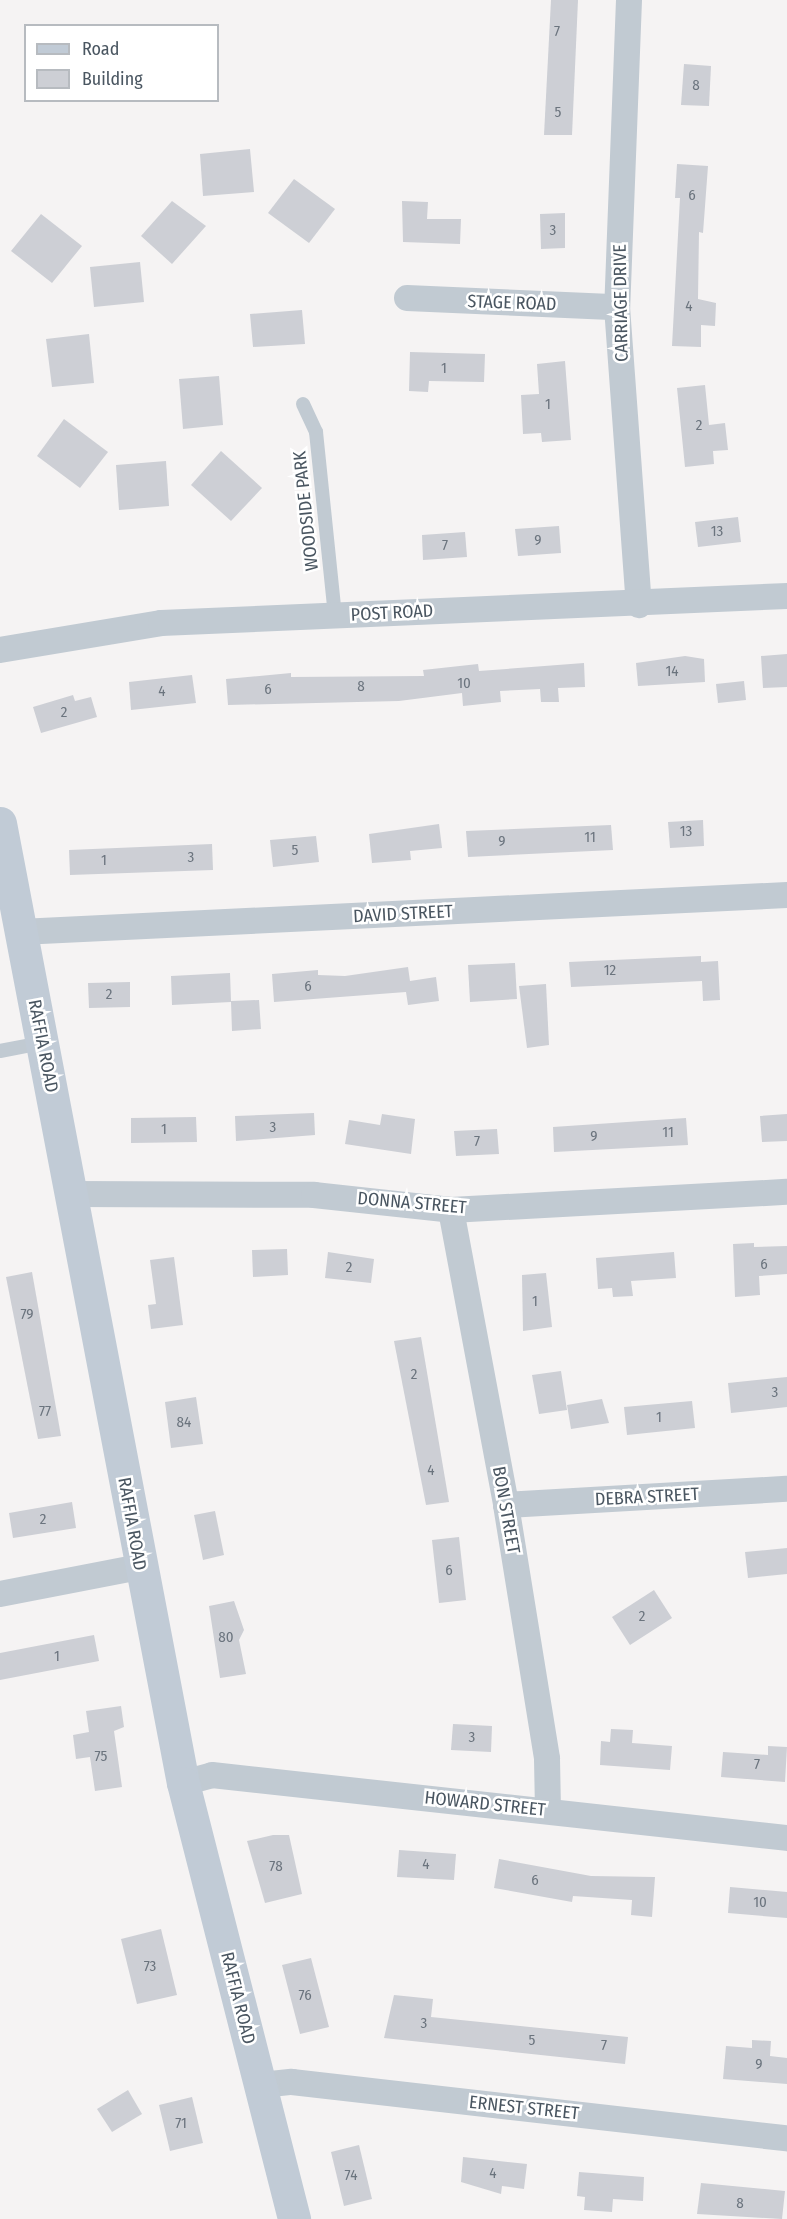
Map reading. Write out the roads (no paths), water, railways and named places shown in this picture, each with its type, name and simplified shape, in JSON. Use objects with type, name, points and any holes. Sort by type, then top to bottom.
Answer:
[{"type":"main road","name":"RAFFIA ROAD","points":[[0,823],[73,1194],[139,1567],[183,1783],[294,2219]]},
{"type":"street","name":"CARRIAGE DRIVE","points":[[629,0],[617,307],[639,605]]},
{"type":"street","name":"STAGE ROAD","points":[[407,298],[617,307]]},
{"type":"street","name":"POST ROAD","points":[[0,650],[161,623],[639,605],[787,596]]},
{"type":"street","name":"DAVID STREET","points":[[20,932],[787,895]]},
{"type":"street","name":"DONNA STREET","points":[[73,1194],[314,1194],[451,1210],[787,1192]]},
{"type":"street","name":"BON STREET","points":[[451,1210],[506,1505],[547,1759],[548,1811]]},
{"type":"street","name":"DEBRA STREET","points":[[506,1505],[787,1489]]},
{"type":"street","points":[[0,1594],[139,1567]]},
{"type":"street","name":"HOWARD STREET","points":[[183,1783],[213,1775],[787,1838]]},
{"type":"street","name":"ERNEST STREET","points":[[261,2085],[292,2082],[787,2138]]},
{"type":"lane","name":"WOODSIDE PARK","points":[[303,404],[316,432],[335,616]]},
{"type":"lane","points":[[0,1052],[42,1043]]}]
